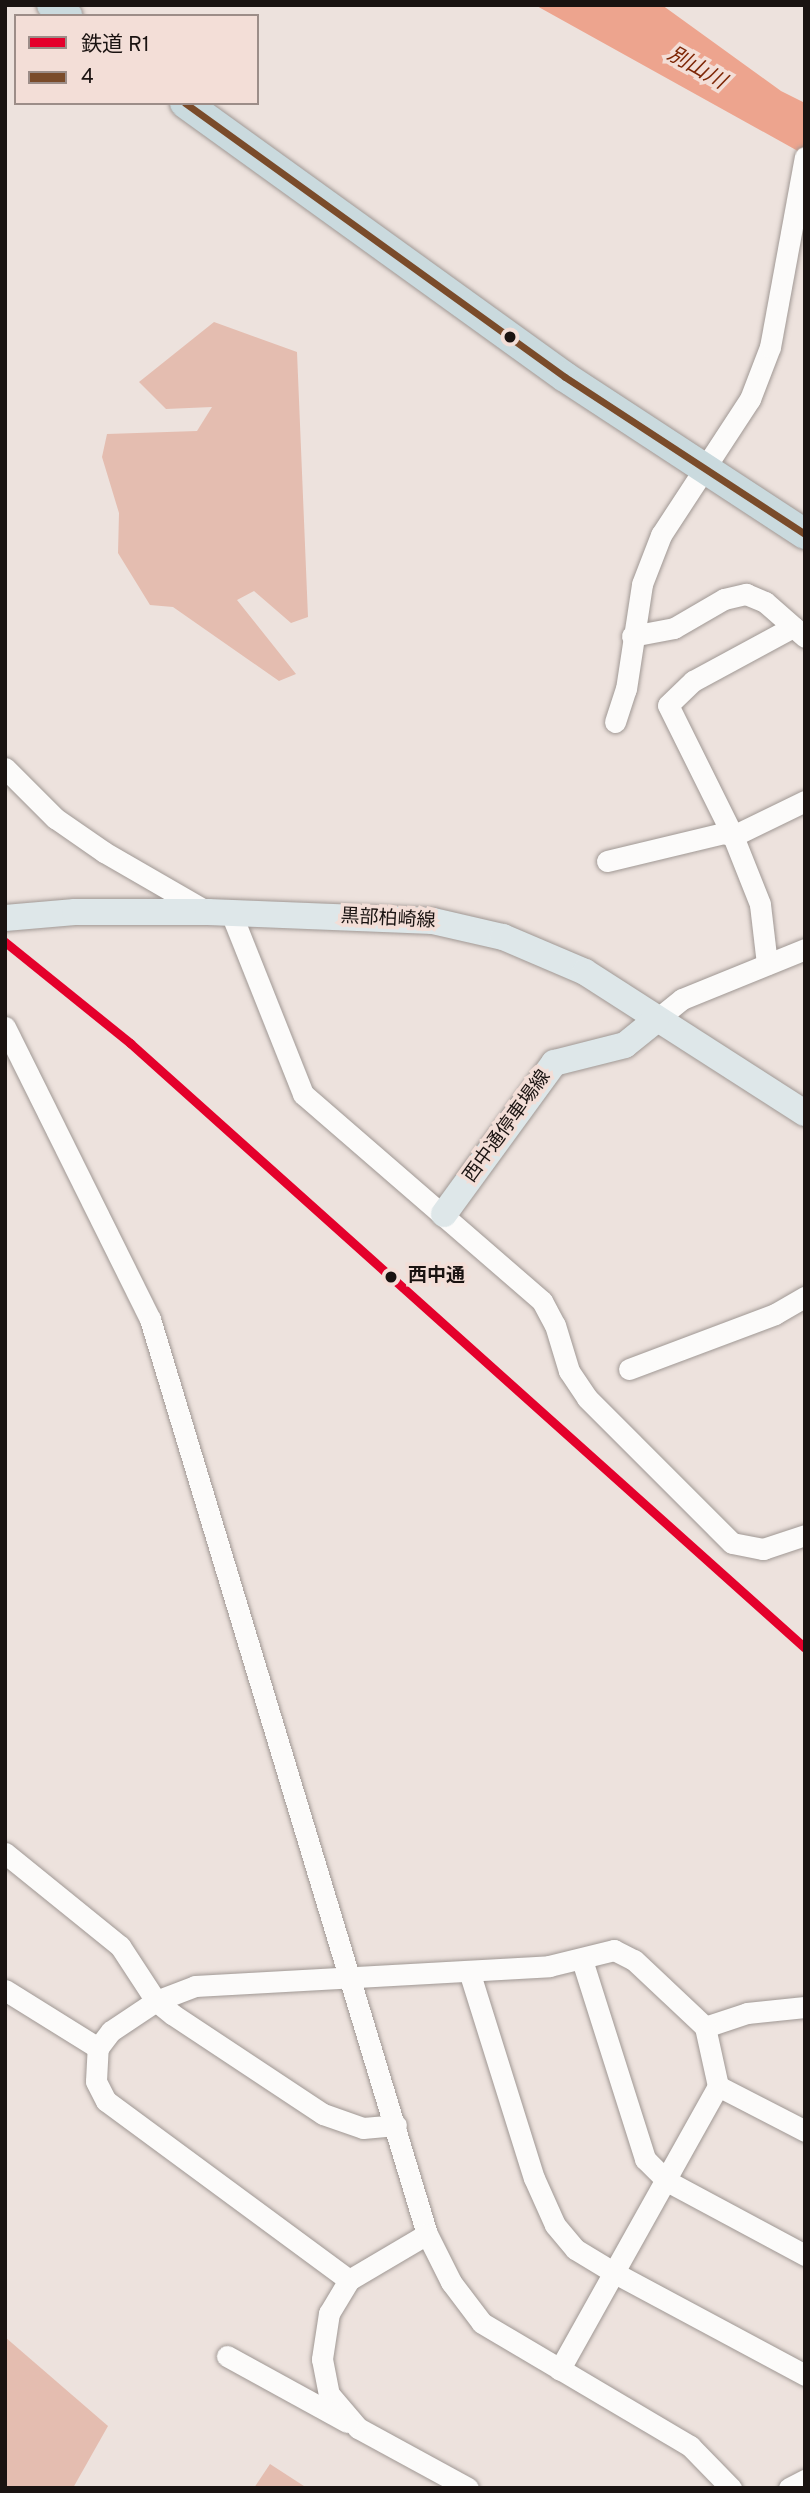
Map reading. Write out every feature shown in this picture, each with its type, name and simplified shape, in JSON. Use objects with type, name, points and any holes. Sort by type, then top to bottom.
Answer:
[{"type":"highway","points":[[188,105],[367,237],[706,473],[805,534]]},
{"type":"main road","name":"黒部柏崎線","points":[[5,918],[75,912],[220,912],[433,921],[503,937],[585,972],[656,1020],[805,1113]]},
{"type":"main road","name":"西中通停車場線","points":[[444,1214],[554,1063],[625,1045],[656,1020]]},
{"type":"street","points":[[615,722],[626,689],[642,584],[661,535],[706,473],[750,399],[769,347],[805,157]]},
{"type":"street","points":[[632,636],[674,628],[724,599],[746,594],[765,602],[799,632],[693,681],[668,705],[733,836],[760,904],[767,964]]},
{"type":"street","points":[[5,768],[55,818],[104,852],[220,912],[303,1094],[542,1301],[555,1325],[569,1371],[587,1398],[732,1543],[763,1549],[805,1535]]},
{"type":"street","points":[[607,861],[724,833],[733,836],[805,801]]},
{"type":"street","points":[[656,1020],[682,999],[805,949]]},
{"type":"street","points":[[5,1027],[150,1319],[427,2234],[451,2282],[482,2323],[690,2446],[731,2488]]},
{"type":"street","points":[[629,1368],[775,1314],[805,1297]]},
{"type":"street","points":[[5,1853],[120,1946],[156,2001],[323,2114],[363,2128],[396,2125]]},
{"type":"street","points":[[349,2280],[106,2101],[96,2081],[98,2048],[111,2031],[156,2001],[195,1986],[469,1971],[582,1960],[614,1950],[634,1960],[705,2027],[718,2086],[559,2370]]},
{"type":"street","points":[[582,1960],[645,2159],[667,2181],[805,2255]]},
{"type":"street","points":[[469,1971],[541,2200],[575,2249],[805,2375]]},
{"type":"street","points":[[5,1990],[98,2048]]},
{"type":"street","points":[[705,2027],[747,2013],[805,2007]]},
{"type":"street","points":[[718,2086],[805,2131]]},
{"type":"street","points":[[358,2428],[330,2394],[322,2359],[329,2314],[349,2280],[427,2234]]},
{"type":"street","points":[[227,2356],[468,2488]]},
{"type":"street","points":[[789,2488],[805,2480]]},
{"type":"shaded area","points":[[214,322],[297,352],[308,617],[291,623],[254,591],[237,600],[296,674],[279,681],[173,607],[150,605],[118,553],[119,513],[102,457],[107,434],[197,431],[212,407],[166,409],[139,382]]},
{"type":"shaded area","points":[[5,2337],[108,2426],[73,2488],[5,2488]]},
{"type":"shaded area","points":[[270,2464],[307,2488],[254,2488]]},
{"type":"water","name":"別山川","points":[[535,5],[662,5],[781,91],[805,103],[805,155]]},
{"type":"rail line","name":"R1","points":[[5,942],[130,1043],[805,1648]]},
{"type":"transit line","name":"4","points":[[188,105],[565,377],[805,534]]},
{"type":"place","name":"西中通","points":[[391,1277]]}]
